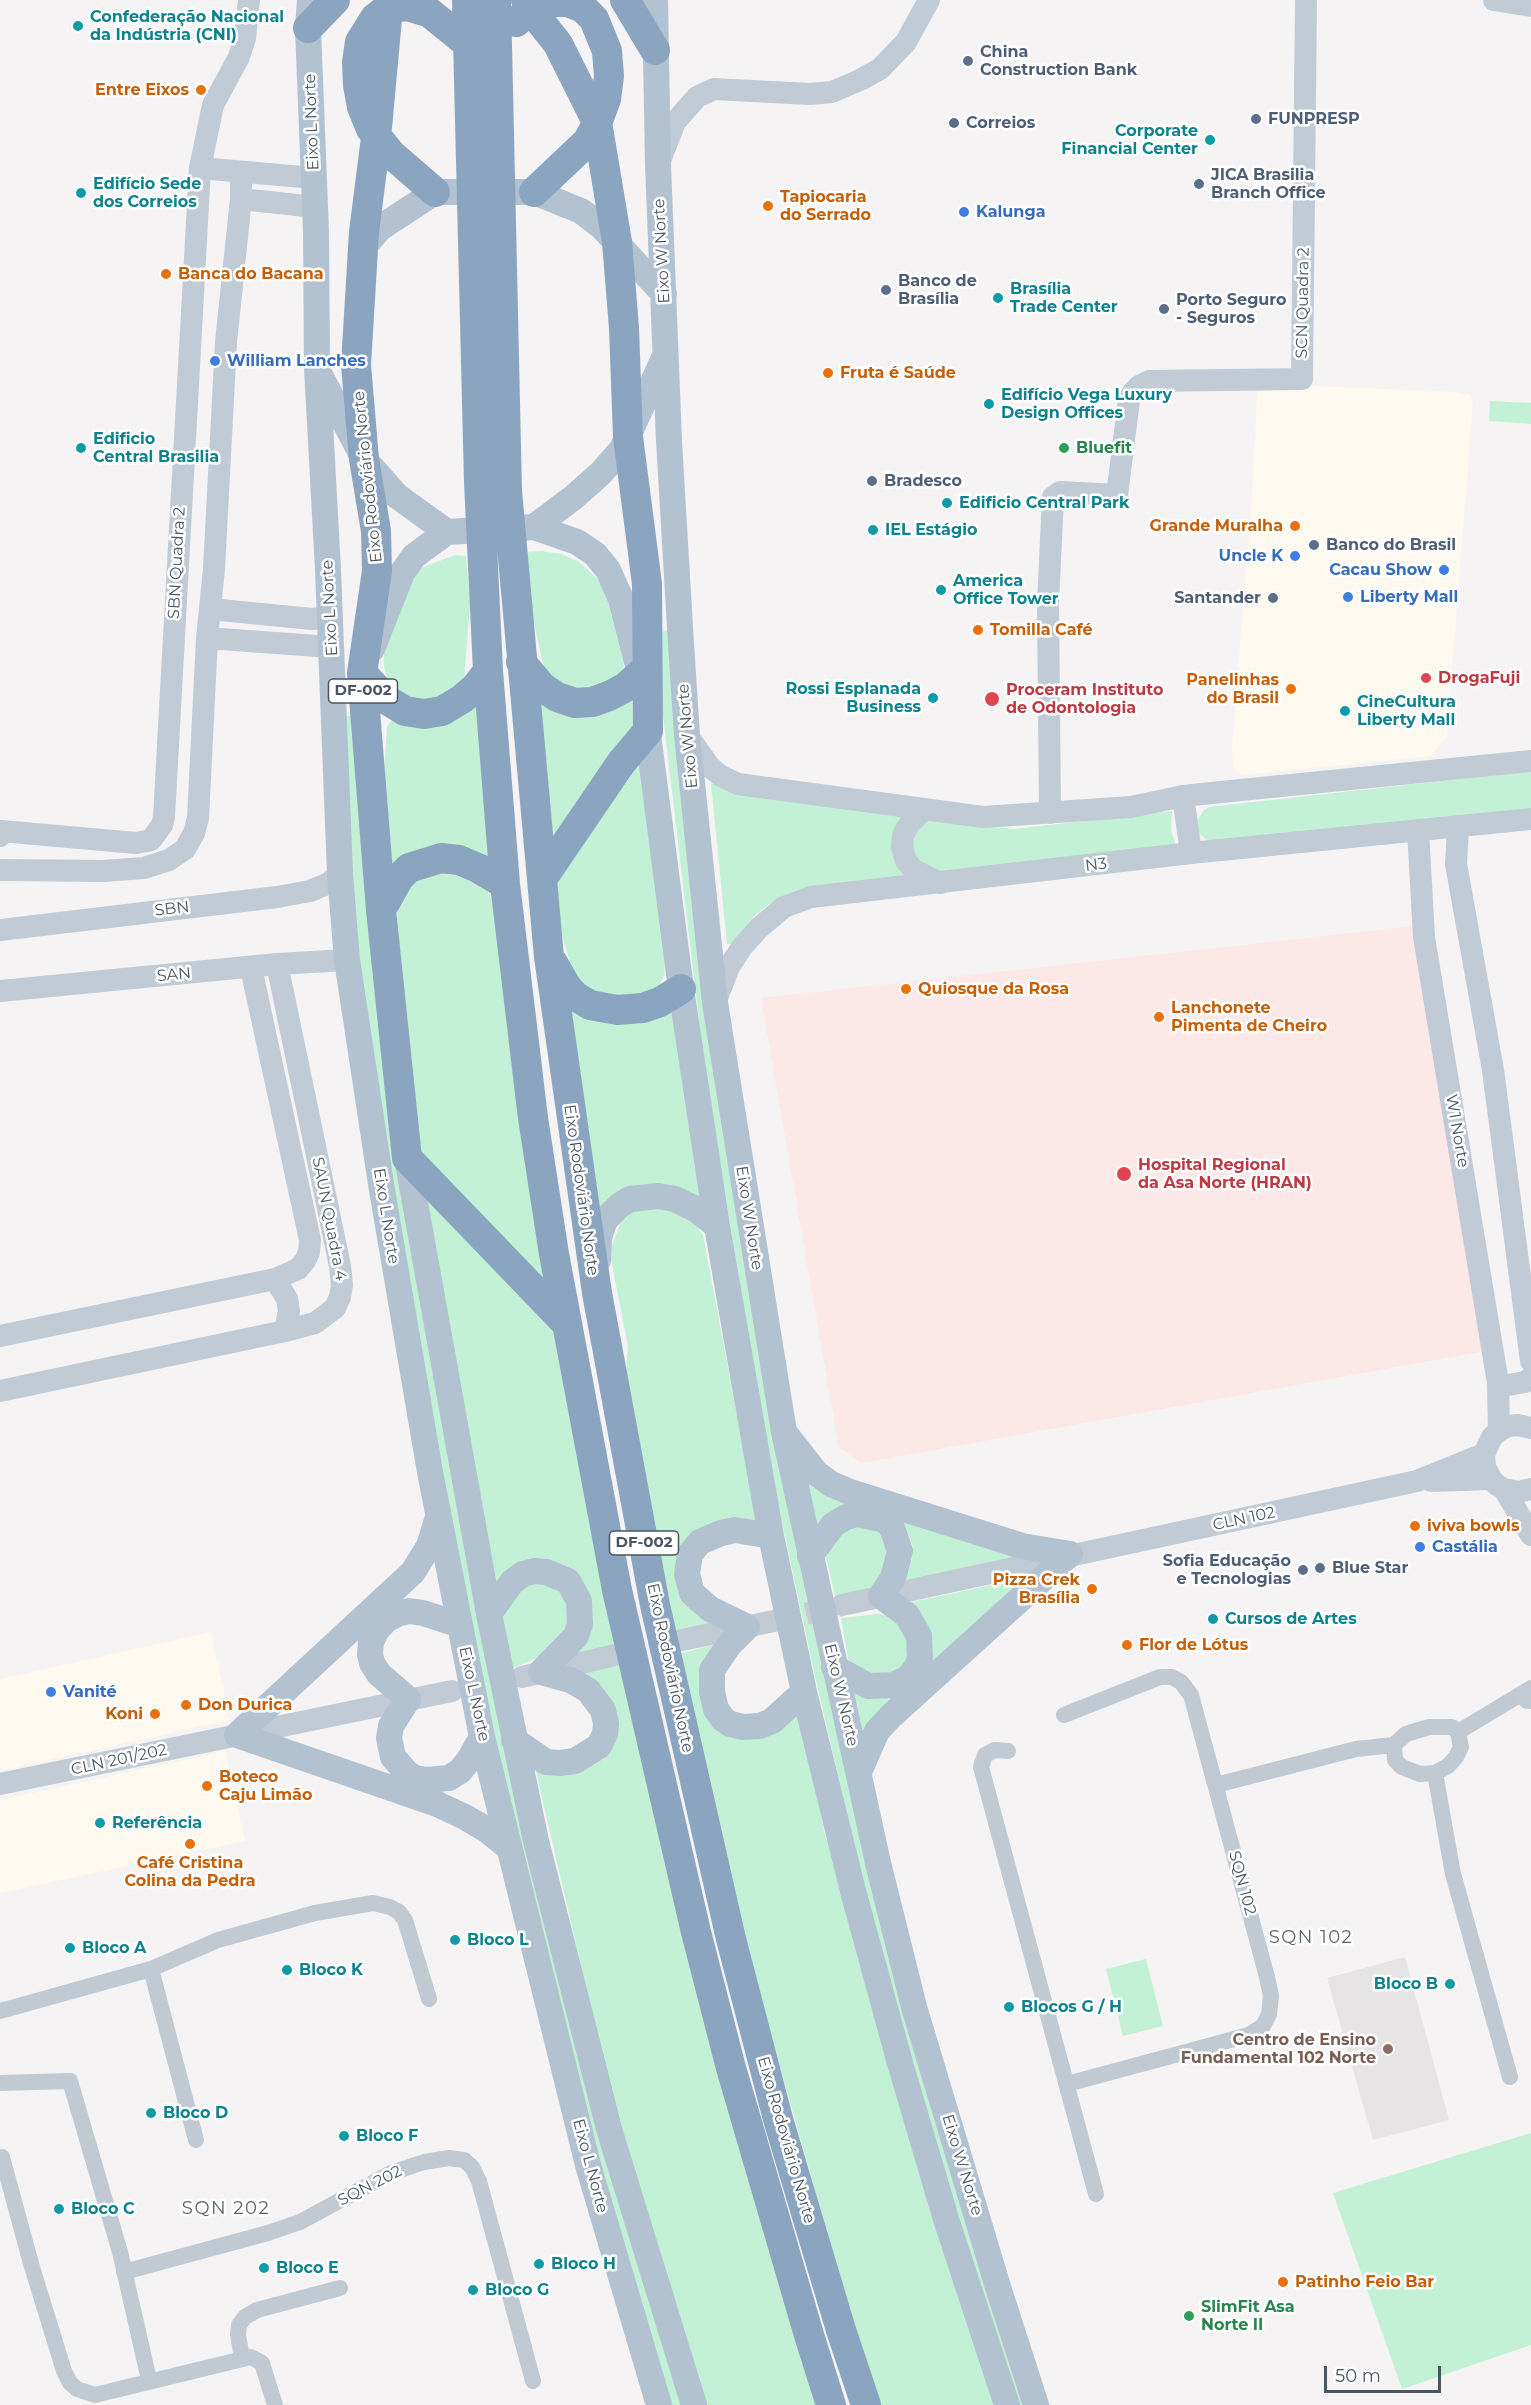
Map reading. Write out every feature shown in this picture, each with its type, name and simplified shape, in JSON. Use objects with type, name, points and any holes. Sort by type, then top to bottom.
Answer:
[{"type":"highway","points":[[309,14],[335,0]]},
{"type":"highway","name":"Eixo Rodoviário Norte","points":[[466,0],[478,470],[488,671],[504,884],[533,1118],[566,1323],[617,1590],[696,1932],[734,2079],[805,2324],[831,2405]]},
{"type":"highway","name":"Eixo Rodoviário Norte","points":[[496,0],[507,491],[549,957],[561,1054],[597,1293],[655,1605],[731,1939],[778,2119],[841,2330],[866,2405]]},
{"type":"highway","points":[[625,0],[635,13],[655,50]]},
{"type":"highway","points":[[498,38],[529,5],[568,2],[583,8],[594,19],[607,51],[609,76],[606,99],[597,122],[586,142],[532,192]]},
{"type":"highway","points":[[439,192],[391,154],[376,138],[362,107],[357,62],[360,42],[375,18],[393,4],[419,8],[430,13],[467,43]]},
{"type":"highway","points":[[529,5],[558,44],[597,122],[617,242],[624,328],[628,437],[647,584],[648,731],[621,763],[542,879]]},
{"type":"highway","name":"Eixo Rodoviário Norte","points":[[376,138],[362,249],[356,365],[364,459],[376,531],[377,571],[362,673],[381,909],[407,1158]]},
{"type":"highway","points":[[521,662],[542,687],[557,697],[575,703],[592,702],[609,696],[626,687],[640,674]]},
{"type":"highway","points":[[362,673],[387,700],[405,711],[424,714],[442,711],[462,699],[475,688],[488,671]]},
{"type":"highway","points":[[381,909],[399,878],[409,868],[441,858],[459,860],[478,868],[504,884]]},
{"type":"highway","points":[[549,957],[566,986],[575,996],[590,1005],[617,1010],[643,1008],[660,1002],[681,989]]},
{"type":"highway","points":[[407,1158],[566,1323]]},
{"type":"main road","name":"Eixo W Norte","points":[[655,0],[658,165],[670,453],[687,735],[715,1003],[784,1432],[878,1863],[914,2007],[1036,2405]]},
{"type":"main road","name":"Eixo L Norte","points":[[309,14],[315,207],[316,368],[330,617],[340,874],[347,960],[382,1190],[438,1517],[482,1737],[588,2164],[658,2405]]},
{"type":"main road","points":[[362,249],[380,228],[439,192],[532,192],[581,211],[617,242],[664,294]]},
{"type":"main road","points":[[316,368],[364,459],[397,496],[453,532],[532,527],[601,473],[622,448],[628,437],[666,352]]},
{"type":"main road","name":"Eixo W Norte","points":[[532,527],[577,542],[595,554],[608,570],[621,599],[640,674],[681,989],[717,1226],[771,1536],[804,1692],[853,1891],[900,2063],[946,2219],[1007,2405]]},
{"type":"main road","name":"Eixo L Norte","points":[[362,673],[402,573],[414,556],[453,532]]},
{"type":"main road","name":"Eixo L Norte","points":[[407,1158],[489,1614],[536,1841],[609,2129],[694,2405]]},
{"type":"main road","points":[[597,1293],[599,1238],[605,1220],[630,1199],[658,1196],[675,1199],[697,1210],[717,1226]]},
{"type":"main road","points":[[784,1432],[816,1473],[831,1484],[1022,1546],[1070,1554]]},
{"type":"main road","points":[[810,1556],[832,1525],[846,1517],[858,1514],[885,1520],[892,1528],[900,1551],[893,1578],[881,1596],[907,1615],[919,1636],[920,1659],[916,1668],[908,1678],[894,1685],[868,1686],[834,1667]]},
{"type":"main road","points":[[438,1517],[429,1546],[413,1572],[237,1735],[437,1804],[487,1830],[509,1848]]},
{"type":"main road","points":[[771,1536],[735,1530],[710,1536],[693,1548],[688,1563],[689,1586],[699,1601],[747,1627],[729,1645],[712,1670],[712,1692],[716,1709],[723,1719],[730,1724],[743,1727],[759,1726],[772,1721],[804,1692]]},
{"type":"main road","points":[[859,1773],[877,1731],[891,1716],[1070,1554]]},
{"type":"main road","points":[[489,1614],[512,1582],[523,1574],[534,1571],[546,1572],[568,1581],[579,1601],[581,1613],[576,1635],[532,1674]]},
{"type":"main road","points":[[460,1625],[437,1616],[409,1611],[397,1614],[386,1620],[376,1630],[371,1642],[372,1663],[390,1685],[408,1699],[391,1726],[390,1749],[399,1766],[415,1778],[439,1780],[449,1778],[460,1771],[469,1760],[482,1737]]},
{"type":"main road","points":[[514,1740],[546,1762],[560,1763],[575,1761],[590,1753],[599,1746],[604,1734],[606,1723],[603,1710],[588,1690],[570,1680],[532,1674]]},
{"type":"street","name":"SBN Quadra 2","points":[[0,836],[1,831],[136,843],[151,840],[162,825],[200,168],[213,105],[239,57],[245,38],[249,0]]},
{"type":"street","points":[[658,165],[675,122],[697,97],[714,89],[810,94],[832,92],[880,69],[906,42],[929,0]]},
{"type":"street","name":"SCN Quadra 2","points":[[1050,813],[1048,603],[1051,502],[1055,494],[1060,492],[1117,495],[1129,400],[1133,392],[1149,381],[1302,379],[1306,0]]},
{"type":"street","points":[[1498,0],[1531,6]]},
{"type":"street","points":[[200,168],[314,178]]},
{"type":"street","points":[[0,870],[103,871],[144,868],[169,860],[185,849],[194,833],[198,818],[228,312],[241,199],[241,172]]},
{"type":"street","points":[[241,199],[315,207]]},
{"type":"street","points":[[193,306],[204,310],[228,312]]},
{"type":"street","points":[[190,339],[211,338],[226,342]]},
{"type":"street","points":[[181,492],[201,496],[218,495]]},
{"type":"street","points":[[179,522],[208,520],[216,526]]},
{"type":"street","points":[[210,609],[312,619],[330,617]]},
{"type":"street","points":[[207,638],[331,647]]},
{"type":"street","points":[[169,709],[202,725]]},
{"type":"street","points":[[168,732],[202,725]]},
{"type":"street","points":[[687,735],[710,767],[721,776],[738,784],[982,817],[1131,807],[1183,796],[1531,761]]},
{"type":"street","points":[[1183,796],[1191,853]]},
{"type":"street","points":[[924,810],[910,823],[903,835],[904,854],[906,861],[914,870],[940,883]]},
{"type":"street","name":"N3","points":[[715,1003],[729,967],[742,947],[759,928],[784,907],[811,897],[1191,853],[1531,819]]},
{"type":"street","points":[[1458,828],[1456,864],[1493,1070],[1531,1361]]},
{"type":"street","name":"W1 Norte","points":[[1418,830],[1424,937],[1498,1383],[1498,1431]]},
{"type":"street","points":[[1421,872],[1456,864]]},
{"type":"street","name":"SBN","points":[[0,930],[277,897],[310,891],[329,883],[340,874]]},
{"type":"street","name":"SAN","points":[[0,991],[277,964],[347,960]]},
{"type":"street","name":"SAUN Quadra 4","points":[[0,1391],[285,1331],[323,1318],[335,1308],[342,1285],[277,964]]},
{"type":"street","name":"SAUN Quadra 4","points":[[0,1336],[274,1279],[298,1269],[305,1261],[309,1252],[310,1240],[251,968]]},
{"type":"street","points":[[274,1279],[287,1299],[289,1311],[285,1331]]},
{"type":"street","points":[[1498,1383],[1508,1385],[1525,1382],[1531,1378]]},
{"type":"street","points":[[1531,1428],[1518,1425],[1498,1431],[1492,1437],[1485,1454],[1485,1467],[1531,1535]]},
{"type":"street","name":"CLN 102","points":[[842,1605],[1417,1481],[1485,1454]]},
{"type":"street","name":"CLN 102","points":[[1417,1481],[1498,1484],[1519,1492],[1531,1488]]},
{"type":"street","points":[[677,1641],[774,1621]]},
{"type":"street","points":[[532,1674],[615,1655]]},
{"type":"street","name":"SQN 102","points":[[1064,1715],[1160,1677],[1172,1677],[1181,1682],[1191,1695],[1268,1977],[1271,1996],[1269,2014],[1263,2026],[1249,2035],[1067,2084]]},
{"type":"street","name":"CLN 201/202","points":[[0,1784],[452,1691]]},
{"type":"street","points":[[1458,1732],[1530,1695]]},
{"type":"street","points":[[1216,1785],[1356,1749],[1394,1745],[1406,1734],[1429,1727],[1452,1726],[1458,1732],[1461,1747],[1448,1766],[1435,1773],[1420,1773],[1402,1767],[1395,1760],[1394,1745]]},
{"type":"street","points":[[1008,1751],[995,1750],[984,1755],[981,1767],[1096,2193]]},
{"type":"street","points":[[1435,1773],[1454,1875],[1510,2077]]},
{"type":"street","points":[[0,2011],[150,1969],[218,1940],[315,1913],[373,1903],[390,1907],[399,1912],[405,1920],[429,1999]]},
{"type":"street","points":[[150,1969],[196,2140]]},
{"type":"street","points":[[0,2083],[70,2081],[120,2252],[149,2380]]},
{"type":"street","points":[[2,2157],[64,2371],[76,2390],[95,2395],[242,2358],[256,2358],[262,2363],[275,2405]]},
{"type":"street","name":"SQN 202","points":[[124,2272],[300,2222],[391,2173],[424,2162],[449,2158],[464,2160],[472,2167],[479,2181],[533,2381]]},
{"type":"street","points":[[242,2358],[238,2335],[239,2325],[245,2317],[257,2310],[340,2288]]},
{"type":"shaded area","name":"Liberty Mall","points":[[1271,384],[1457,392],[1468,394],[1473,400],[1447,736],[1431,756],[1241,775],[1233,767],[1232,749],[1253,481],[1257,396],[1259,390]]},
{"type":"shaded area","name":"Hospital Regional da Asa Norte (HRAN)","points":[[1416,926],[1485,1351],[861,1463],[839,1447],[761,998]]},
{"type":"shaded area","points":[[211,1632],[230,1720],[0,1771],[0,1679]]},
{"type":"shaded area","points":[[225,1751],[245,1841],[0,1893],[0,1800]]},
{"type":"shaded area","name":"Centro de Ensino Fundamental 102 Norte","points":[[1405,1957],[1449,2120],[1373,2140],[1327,1978]]},
{"type":"green space","points":[[1490,401],[1531,403],[1531,424],[1489,421]]},
{"type":"green space","points":[[542,551],[561,554],[579,562],[599,580],[606,591],[625,658],[622,672],[587,699],[545,672],[529,601],[527,552]]},
{"type":"green space","points":[[455,555],[466,556],[470,603],[464,682],[432,709],[389,685],[384,667],[384,652],[392,603],[419,569]]},
{"type":"green space","points":[[669,630],[778,1441],[1029,2405],[1017,2405],[904,2039],[855,1849],[772,1475],[706,1079],[662,707],[651,635]]},
{"type":"green space","points":[[632,696],[661,895],[666,959],[664,975],[658,989],[608,1005],[574,977],[558,920],[540,698]]},
{"type":"green space","points":[[478,706],[491,860],[394,876],[383,794],[387,726],[395,717]]},
{"type":"green space","points":[[356,715],[450,1463],[684,2405],[672,2405],[582,2102],[499,1768],[433,1442],[355,944],[343,717]]},
{"type":"green space","points":[[1531,771],[1531,808],[1216,843],[1208,841],[1199,833],[1197,821],[1204,810],[1209,807]]},
{"type":"green space","points":[[711,783],[731,792],[911,817],[910,877],[771,903],[756,914],[732,944],[727,944]]},
{"type":"green space","points":[[1172,811],[1171,831],[1177,848],[933,875],[910,850],[911,837],[927,821],[1014,829]]},
{"type":"green space","points":[[438,867],[485,885],[494,905],[616,1646],[570,1657],[572,1576],[496,1592],[443,1317],[401,1008],[397,914],[403,890]]},
{"type":"green space","points":[[676,994],[708,1212],[679,1193],[599,1226],[567,998],[602,1022],[613,1025],[625,1024]]},
{"type":"green space","points":[[668,1208],[695,1224],[703,1235],[759,1533],[729,1526],[681,1581],[731,1624],[674,1635],[625,1386],[628,1346],[611,1260],[611,1249],[620,1224],[629,1215],[635,1211]]},
{"type":"green space","points":[[801,1466],[1031,1559],[898,1587],[912,1560],[913,1547],[910,1537],[901,1525],[890,1517],[819,1537]]},
{"type":"green space","points":[[844,1527],[888,1528],[886,1582],[836,1600],[826,1557],[828,1546]]},
{"type":"green space","points":[[1034,1576],[862,1753],[845,1678],[911,1685],[903,1604]]},
{"type":"green space","points":[[559,1580],[575,1618],[544,1655],[513,1668],[502,1619],[504,1610],[524,1584]]},
{"type":"green space","points":[[878,1614],[893,1615],[917,1646],[890,1682],[853,1668],[848,1658],[841,1618]]},
{"type":"green space","points":[[728,1641],[717,1649],[723,1723],[798,1706],[825,1835],[847,1893],[1002,2405],[880,2405],[834,2257],[751,1964],[678,1654]]},
{"type":"green space","points":[[621,1665],[821,2405],[702,2405],[615,2112],[534,1763],[609,1742],[570,1675]]},
{"type":"green space","points":[[1146,1959],[1163,2026],[1123,2036],[1106,1969]]},
{"type":"green space","points":[[1531,2133],[1531,2345],[1402,2389],[1333,2193]]},
{"type":"tunnel","points":[[774,1621],[840,1606]]},
{"type":"place","name":"Confederação Nacional da Indústria (CNI)","points":[[78,26]]},
{"type":"place","name":"China Construction Bank","points":[[968,61]]},
{"type":"place","name":"Entre Eixos","points":[[201,90]]},
{"type":"place","name":"FUNPRESP","points":[[1256,119]]},
{"type":"place","name":"Correios","points":[[954,123]]},
{"type":"place","name":"Corporate Financial Center","points":[[1210,140]]},
{"type":"place","name":"JICA Brasilia Branch Office","points":[[1199,184]]},
{"type":"place","name":"Edifício Sede dos Correios","points":[[81,193]]},
{"type":"place","name":"Tapiocaria do Serrado","points":[[768,206]]},
{"type":"place","name":"Kalunga","points":[[964,212]]},
{"type":"place","name":"Banca do Bacana","points":[[166,274]]},
{"type":"place","name":"Banco de Brasília","points":[[886,290]]},
{"type":"place","name":"Brasília Trade Center","points":[[998,298]]},
{"type":"place","name":"Porto Seguro - Seguros","points":[[1164,309]]},
{"type":"place","name":"William Lanches","points":[[215,361]]},
{"type":"place","name":"Fruta é Saúde","points":[[828,373]]},
{"type":"place","name":"Edifício Vega Luxury Design Offices","points":[[989,404]]},
{"type":"place","name":"Edificio Central Brasilia","points":[[81,448]]},
{"type":"place","name":"Bluefit","points":[[1064,448]]},
{"type":"place","name":"Bradesco","points":[[872,481]]},
{"type":"place","name":"Edificio Central Park","points":[[947,503]]},
{"type":"place","name":"Grande Muralha","points":[[1295,526]]},
{"type":"place","name":"IEL Estágio","points":[[873,530]]},
{"type":"place","name":"Banco do Brasil","points":[[1314,545]]},
{"type":"place","name":"Uncle K","points":[[1295,556]]},
{"type":"place","name":"Cacau Show","points":[[1444,570]]},
{"type":"place","name":"America Office Tower","points":[[941,590]]},
{"type":"place","name":"Liberty Mall","points":[[1348,597]]},
{"type":"place","name":"Santander","points":[[1273,598]]},
{"type":"place","name":"Tomilla Café","points":[[978,630]]},
{"type":"place","name":"DrogaFuji","points":[[1426,678]]},
{"type":"place","name":"Panelinhas do Brasil","points":[[1291,689]]},
{"type":"place","name":"Rossi Esplanada Business","points":[[933,698]]},
{"type":"place","name":"Proceram Instituto de Odontologia","points":[[992,699]]},
{"type":"place","name":"CineCultura Liberty Mall","points":[[1345,711]]},
{"type":"place","name":"Quiosque da Rosa","points":[[906,989]]},
{"type":"place","name":"Lanchonete Pimenta de Cheiro","points":[[1159,1017]]},
{"type":"place","name":"Hospital Regional da Asa Norte (HRAN)","points":[[1124,1174]]},
{"type":"place","name":"iviva bowls","points":[[1415,1526]]},
{"type":"place","name":"Castália","points":[[1420,1547]]},
{"type":"place","name":"Blue Star","points":[[1320,1568]]},
{"type":"place","name":"Sofia Educação e Tecnologias","points":[[1303,1570]]},
{"type":"place","name":"Pizza Crek Brasília","points":[[1092,1589]]},
{"type":"place","name":"Cursos de Artes","points":[[1213,1619]]},
{"type":"place","name":"Flor de Lótus","points":[[1127,1645]]},
{"type":"place","name":"Vanité","points":[[51,1692]]},
{"type":"place","name":"Don Durica","points":[[186,1705]]},
{"type":"place","name":"Koni","points":[[155,1714]]},
{"type":"place","name":"Boteco Caju Limão","points":[[207,1786]]},
{"type":"place","name":"Referência","points":[[100,1823]]},
{"type":"place","name":"Café Cristina Colina da Pedra","points":[[190,1844]]},
{"type":"place","name":"Bloco L","points":[[455,1940]]},
{"type":"place","name":"Bloco A","points":[[70,1948]]},
{"type":"place","name":"Bloco K","points":[[287,1970]]},
{"type":"place","name":"Bloco B","points":[[1450,1984]]},
{"type":"place","name":"Blocos G / H","points":[[1009,2007]]},
{"type":"place","name":"Centro de Ensino Fundamental 102 Norte","points":[[1388,2049]]},
{"type":"place","name":"Bloco D","points":[[151,2113]]},
{"type":"place","name":"Bloco F","points":[[344,2136]]},
{"type":"place","name":"Bloco C","points":[[59,2209]]},
{"type":"place","name":"Bloco H","points":[[539,2264]]},
{"type":"place","name":"Bloco E","points":[[264,2268]]},
{"type":"place","name":"Patinho Feio Bar","points":[[1283,2282]]},
{"type":"place","name":"Bloco G","points":[[473,2290]]},
{"type":"place","name":"SlimFit Asa Norte II","points":[[1189,2316]]},
{"type":"district","name":"SQN 102","points":[[1311,1938]]},
{"type":"district","name":"SQN 202","points":[[226,2209]]}]
